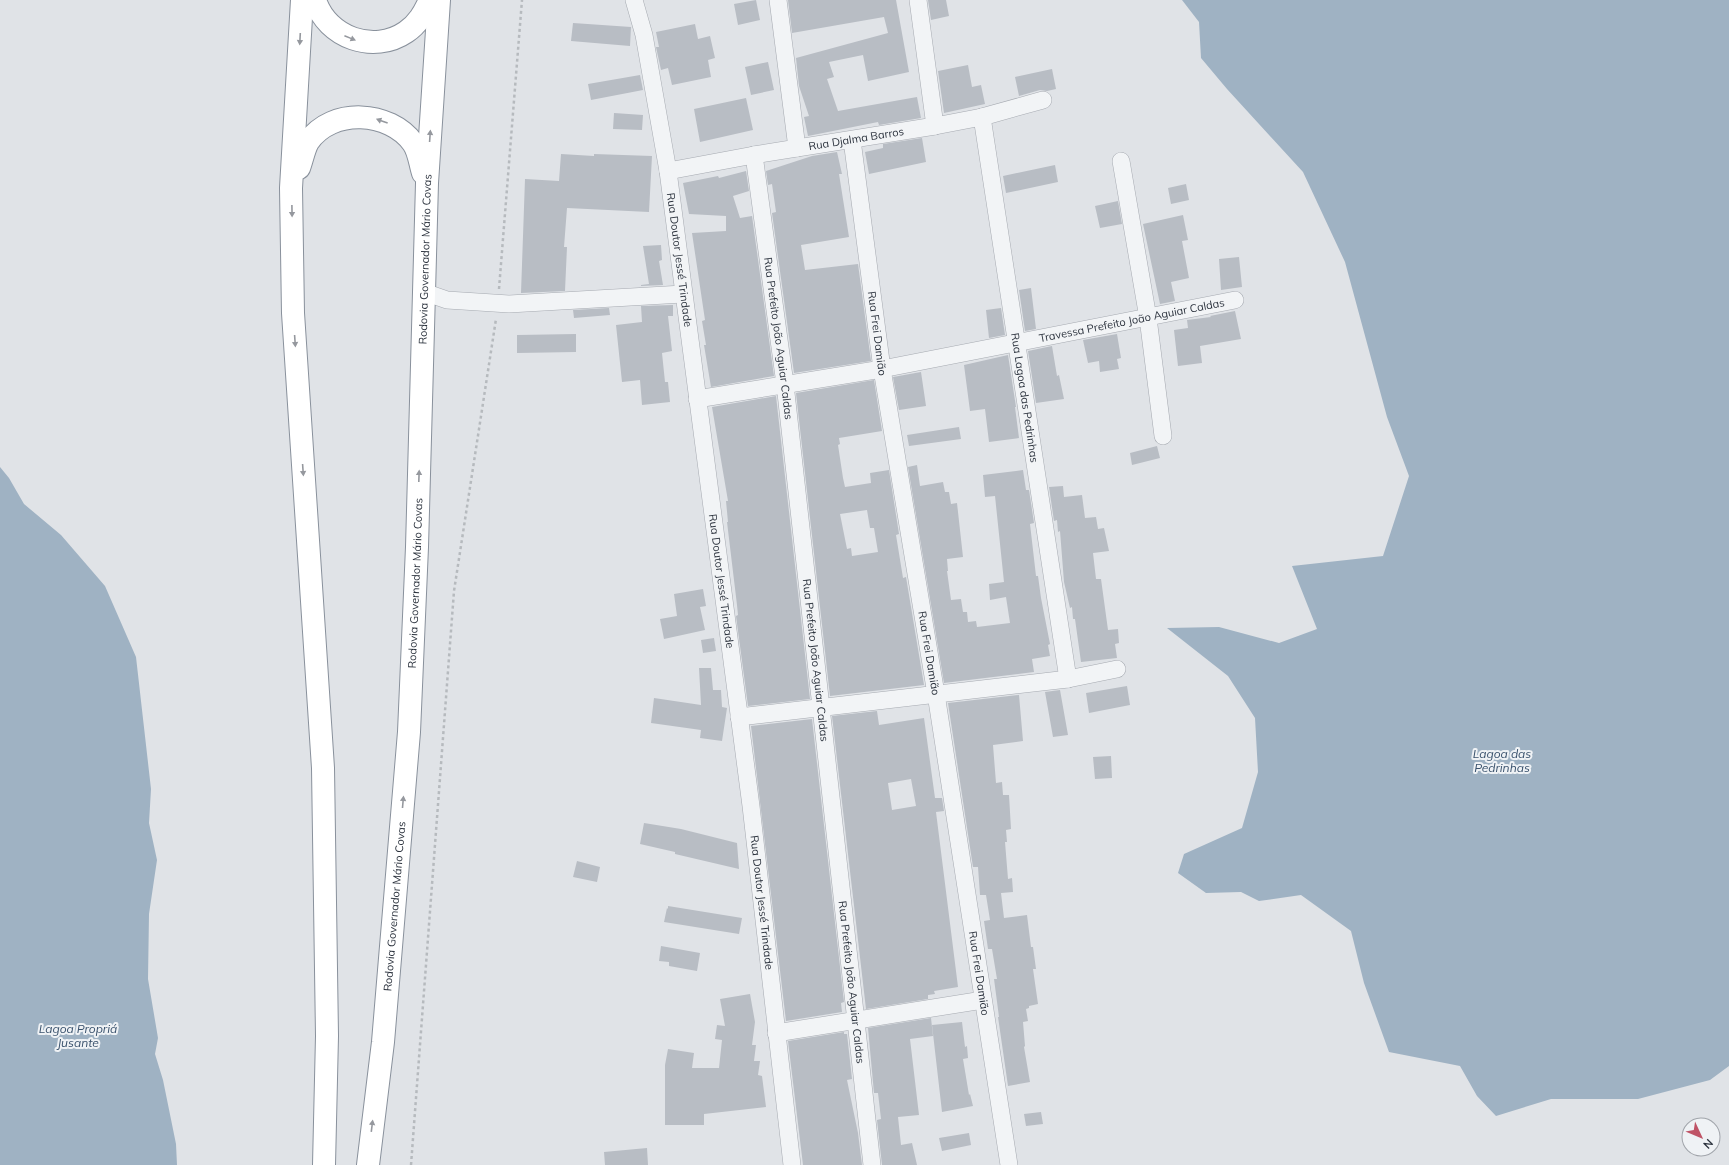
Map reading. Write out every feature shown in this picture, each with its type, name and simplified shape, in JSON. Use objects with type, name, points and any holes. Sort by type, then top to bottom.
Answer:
[{"type":"highway","points":[[302,0],[291,188],[293,313],[323,768],[326,1036],[324,1165]]},
{"type":"highway","points":[[315,0],[321,13],[334,29],[352,39],[374,42],[396,38],[406,32],[422,17],[430,0]]},
{"type":"highway","name":"Rodovia Governador Mário Covas","points":[[368,1165],[382,1042],[409,732],[417,547],[427,183],[439,0]]},
{"type":"highway","points":[[291,188],[308,142],[327,126],[338,121],[362,117],[386,122],[406,135],[414,144],[427,183]]},
{"type":"street","name":"Rua Doutor Jessé Trindade","points":[[634,0],[644,35],[668,171],[751,806],[792,1165]]},
{"type":"street","points":[[778,0],[797,148]]},
{"type":"street","points":[[918,0],[935,126]]},
{"type":"street","name":"Rua Djalma Barros","points":[[668,171],[754,155],[935,126],[982,117],[1043,100]]},
{"type":"street","name":"Rua Lagoa das Pedrinhas","points":[[982,117],[1068,678]]},
{"type":"street","name":"Rua Frei Damião","points":[[852,140],[882,369],[936,694],[982,1000],[1009,1165]]},
{"type":"street","name":"Rua Prefeito João Aguiar Caldas","points":[[754,155],[785,384],[872,1165]]},
{"type":"street","points":[[1121,161],[1148,318],[1163,436]]},
{"type":"street","points":[[424,292],[447,300],[498,304],[683,294]]},
{"type":"street","name":"Travessa Prefeito João Aguiar Caldas","points":[[697,399],[882,369],[1235,300]]},
{"type":"street","points":[[739,717],[1068,678],[1117,669]]},
{"type":"street","points":[[776,1033],[982,1000]]},
{"type":"path","points":[[411,1165],[454,591],[498,304],[522,0]]},
{"type":"water","name":"Lagoa das Pedrinhas","points":[[1182,0],[1729,0],[1729,1066],[1710,1080],[1638,1099],[1551,1099],[1496,1116],[1477,1096],[1460,1066],[1389,1052],[1364,983],[1351,931],[1301,895],[1259,901],[1241,892],[1206,893],[1178,873],[1184,854],[1242,828],[1258,772],[1255,718],[1228,676],[1167,628],[1219,627],[1279,643],[1317,629],[1292,566],[1383,556],[1409,476],[1387,417],[1345,262],[1303,172],[1227,89],[1201,58],[1199,22]]},
{"type":"water","name":"Lagoa Propriá Jusante","points":[[0,467],[9,478],[24,504],[61,535],[105,586],[136,657],[151,789],[149,823],[157,860],[149,914],[148,979],[158,1038],[155,1054],[163,1080],[176,1144],[177,1165],[0,1165]]},
{"type":"building","points":[[756,0],[760,20],[738,25],[734,4]]},
{"type":"building","points":[[788,0],[896,0],[909,72],[868,81],[863,55],[829,62],[834,77],[827,79],[838,111],[917,97],[921,118],[879,125],[878,122],[808,136],[804,117],[809,116],[799,86],[796,58],[888,33],[884,17],[792,33]]},
{"type":"building","points":[[928,0],[946,0],[949,16],[931,20]]},
{"type":"building","points":[[573,23],[631,27],[630,46],[571,41]]},
{"type":"building","points":[[695,24],[698,39],[710,36],[715,58],[708,60],[711,77],[672,85],[668,68],[661,70],[656,47],[659,47],[656,32]]},
{"type":"building","points":[[768,62],[774,90],[751,95],[745,67]]},
{"type":"building","points":[[968,65],[972,87],[981,85],[985,104],[944,113],[938,71]]},
{"type":"building","points":[[1052,69],[1056,89],[1047,91],[1040,90],[1019,96],[1015,77]]},
{"type":"building","points":[[640,75],[643,90],[591,100],[588,84]]},
{"type":"building","points":[[746,98],[753,130],[700,142],[694,109]]},
{"type":"building","points":[[614,113],[643,115],[642,130],[613,129]]},
{"type":"building","points":[[922,138],[926,162],[869,174],[865,152],[883,148],[883,144]]},
{"type":"building","points":[[837,152],[842,174],[839,174],[849,237],[801,245],[805,270],[858,264],[871,361],[794,373],[772,213],[776,212],[772,184],[768,185],[766,171],[812,156]]},
{"type":"building","points":[[561,154],[594,156],[594,154],[652,156],[649,212],[567,208],[564,247],[567,247],[565,291],[521,293],[525,179],[559,181]]},
{"type":"building","points":[[1055,165],[1058,182],[1006,193],[1003,176]]},
{"type":"building","points":[[746,171],[749,191],[733,196],[740,218],[752,216],[774,376],[711,387],[704,345],[706,345],[702,321],[705,320],[692,233],[726,231],[726,216],[689,214],[683,183],[718,176],[719,178]]},
{"type":"building","points":[[1186,184],[1189,200],[1171,204],[1168,188]]},
{"type":"building","points":[[1118,201],[1122,224],[1100,228],[1095,206]]},
{"type":"building","points":[[1183,215],[1188,240],[1182,241],[1189,278],[1171,282],[1175,301],[1160,304],[1143,224]]},
{"type":"building","points":[[661,245],[662,260],[659,261],[663,285],[641,286],[649,284],[643,246]]},
{"type":"building","points":[[1239,257],[1242,287],[1221,290],[1219,259]]},
{"type":"building","points":[[1031,288],[1036,329],[1025,331],[1019,290]]},
{"type":"building","points":[[673,305],[673,316],[668,316],[672,351],[662,353],[665,382],[668,382],[670,402],[642,405],[640,380],[622,382],[616,325],[642,322],[641,306]]},
{"type":"building","points":[[609,308],[610,315],[574,318],[573,310]]},
{"type":"building","points":[[1001,308],[1005,335],[989,338],[986,310]]},
{"type":"building","points":[[1235,311],[1241,339],[1200,346],[1202,363],[1178,366],[1174,330],[1188,328],[1187,320],[1211,317],[1210,316]]},
{"type":"building","points":[[576,334],[576,352],[517,353],[517,335]]},
{"type":"building","points":[[1117,334],[1121,358],[1117,359],[1119,369],[1100,372],[1099,361],[1088,363],[1083,340]]},
{"type":"building","points":[[1052,346],[1057,376],[1059,375],[1064,399],[1036,403],[1028,351]]},
{"type":"building","points":[[1008,355],[1019,438],[989,442],[985,409],[970,411],[964,365]]},
{"type":"building","points":[[921,372],[926,406],[899,410],[893,377]]},
{"type":"building","points":[[874,380],[882,431],[839,438],[840,444],[838,445],[843,478],[845,487],[871,483],[870,473],[889,470],[899,534],[896,535],[903,578],[906,577],[924,685],[830,696],[796,393]],"holes":[[[867,510],[870,528],[874,528],[878,552],[852,556],[851,548],[847,549],[840,514]]]},
{"type":"building","points":[[776,396],[810,699],[748,706],[736,616],[738,615],[727,522],[726,501],[728,501],[712,407]]},
{"type":"building","points":[[959,427],[961,439],[909,446],[907,435]]},
{"type":"building","points":[[1157,446],[1160,458],[1132,465],[1130,453]]},
{"type":"building","points":[[917,465],[920,486],[943,482],[945,492],[949,492],[951,504],[957,503],[963,557],[947,559],[951,600],[961,599],[963,612],[967,612],[968,622],[976,621],[977,627],[1010,623],[1006,597],[990,600],[989,584],[1004,582],[995,496],[985,497],[983,475],[1023,470],[1026,490],[1029,490],[1034,523],[1030,524],[1036,576],[1038,576],[1050,644],[1048,645],[1050,656],[1032,659],[1034,672],[944,683],[908,467]]},
{"type":"building","points":[[1063,486],[1064,497],[1082,495],[1085,518],[1096,517],[1098,529],[1104,528],[1109,551],[1093,553],[1096,579],[1101,579],[1108,630],[1118,629],[1119,643],[1115,644],[1117,658],[1081,662],[1075,619],[1073,619],[1072,607],[1070,608],[1064,582],[1060,531],[1058,532],[1057,520],[1054,521],[1049,487]]},
{"type":"building","points":[[703,589],[706,606],[700,607],[705,630],[664,639],[660,619],[677,616],[674,594]]},
{"type":"building","points":[[714,638],[716,651],[703,653],[701,640]]},
{"type":"building","points":[[699,668],[711,668],[713,690],[721,690],[722,707],[727,708],[722,741],[700,738],[701,730],[651,723],[654,698],[701,705]]},
{"type":"building","points":[[1127,686],[1130,705],[1089,713],[1086,693]]},
{"type":"building","points":[[1060,690],[1068,735],[1053,737],[1045,692]]},
{"type":"building","points":[[1019,695],[1023,741],[993,745],[996,783],[1002,782],[1003,795],[1009,795],[1011,829],[1006,830],[1007,842],[1005,842],[1008,879],[1012,878],[1013,892],[1001,893],[1004,918],[1027,915],[1031,947],[1033,947],[1036,969],[1033,969],[1038,1004],[1029,1006],[1029,1008],[1026,1009],[1028,1021],[1023,1022],[1024,1047],[1030,1082],[1008,1086],[994,979],[997,979],[992,949],[988,949],[984,921],[990,920],[986,895],[980,895],[978,867],[973,867],[948,703]]},
{"type":"building","points":[[877,711],[879,725],[924,718],[935,798],[942,798],[944,811],[936,812],[958,987],[934,991],[935,994],[928,995],[928,999],[866,1009],[832,716]],"holes":[[[911,779],[916,806],[892,810],[888,783]]]},
{"type":"building","points":[[812,719],[844,1002],[841,1003],[842,1012],[786,1021],[751,726]]},
{"type":"building","points":[[1111,756],[1112,778],[1095,779],[1093,757]]},
{"type":"building","points":[[644,823],[681,829],[737,843],[739,869],[640,844]]},
{"type":"building","points":[[577,861],[600,867],[597,882],[573,877]]},
{"type":"building","points":[[668,906],[742,918],[739,934],[664,922]]},
{"type":"building","points":[[661,946],[700,953],[697,971],[669,966],[669,962],[659,961]]},
{"type":"building","points":[[750,994],[755,1022],[752,1045],[756,1045],[754,1061],[760,1061],[758,1075],[762,1076],[766,1107],[704,1114],[704,1125],[665,1125],[665,1065],[668,1049],[694,1053],[692,1068],[719,1068],[722,1040],[715,1039],[717,1025],[725,1026],[720,999]]},
{"type":"building","points":[[931,1018],[933,1036],[910,1039],[919,1115],[898,1117],[901,1145],[912,1143],[917,1165],[882,1165],[877,1120],[881,1119],[878,1093],[874,1093],[868,1028]]},
{"type":"building","points":[[962,1022],[968,1058],[963,1059],[969,1095],[970,1094],[973,1106],[942,1112],[932,1025]]},
{"type":"building","points":[[844,1032],[844,1034],[847,1034],[852,1079],[847,1080],[858,1133],[862,1165],[803,1165],[788,1041]]},
{"type":"building","points":[[1041,1112],[1043,1124],[1026,1126],[1024,1114]]},
{"type":"building","points":[[969,1133],[971,1145],[942,1151],[939,1138]]},
{"type":"building","points":[[647,1148],[648,1165],[605,1165],[604,1152]]}]
